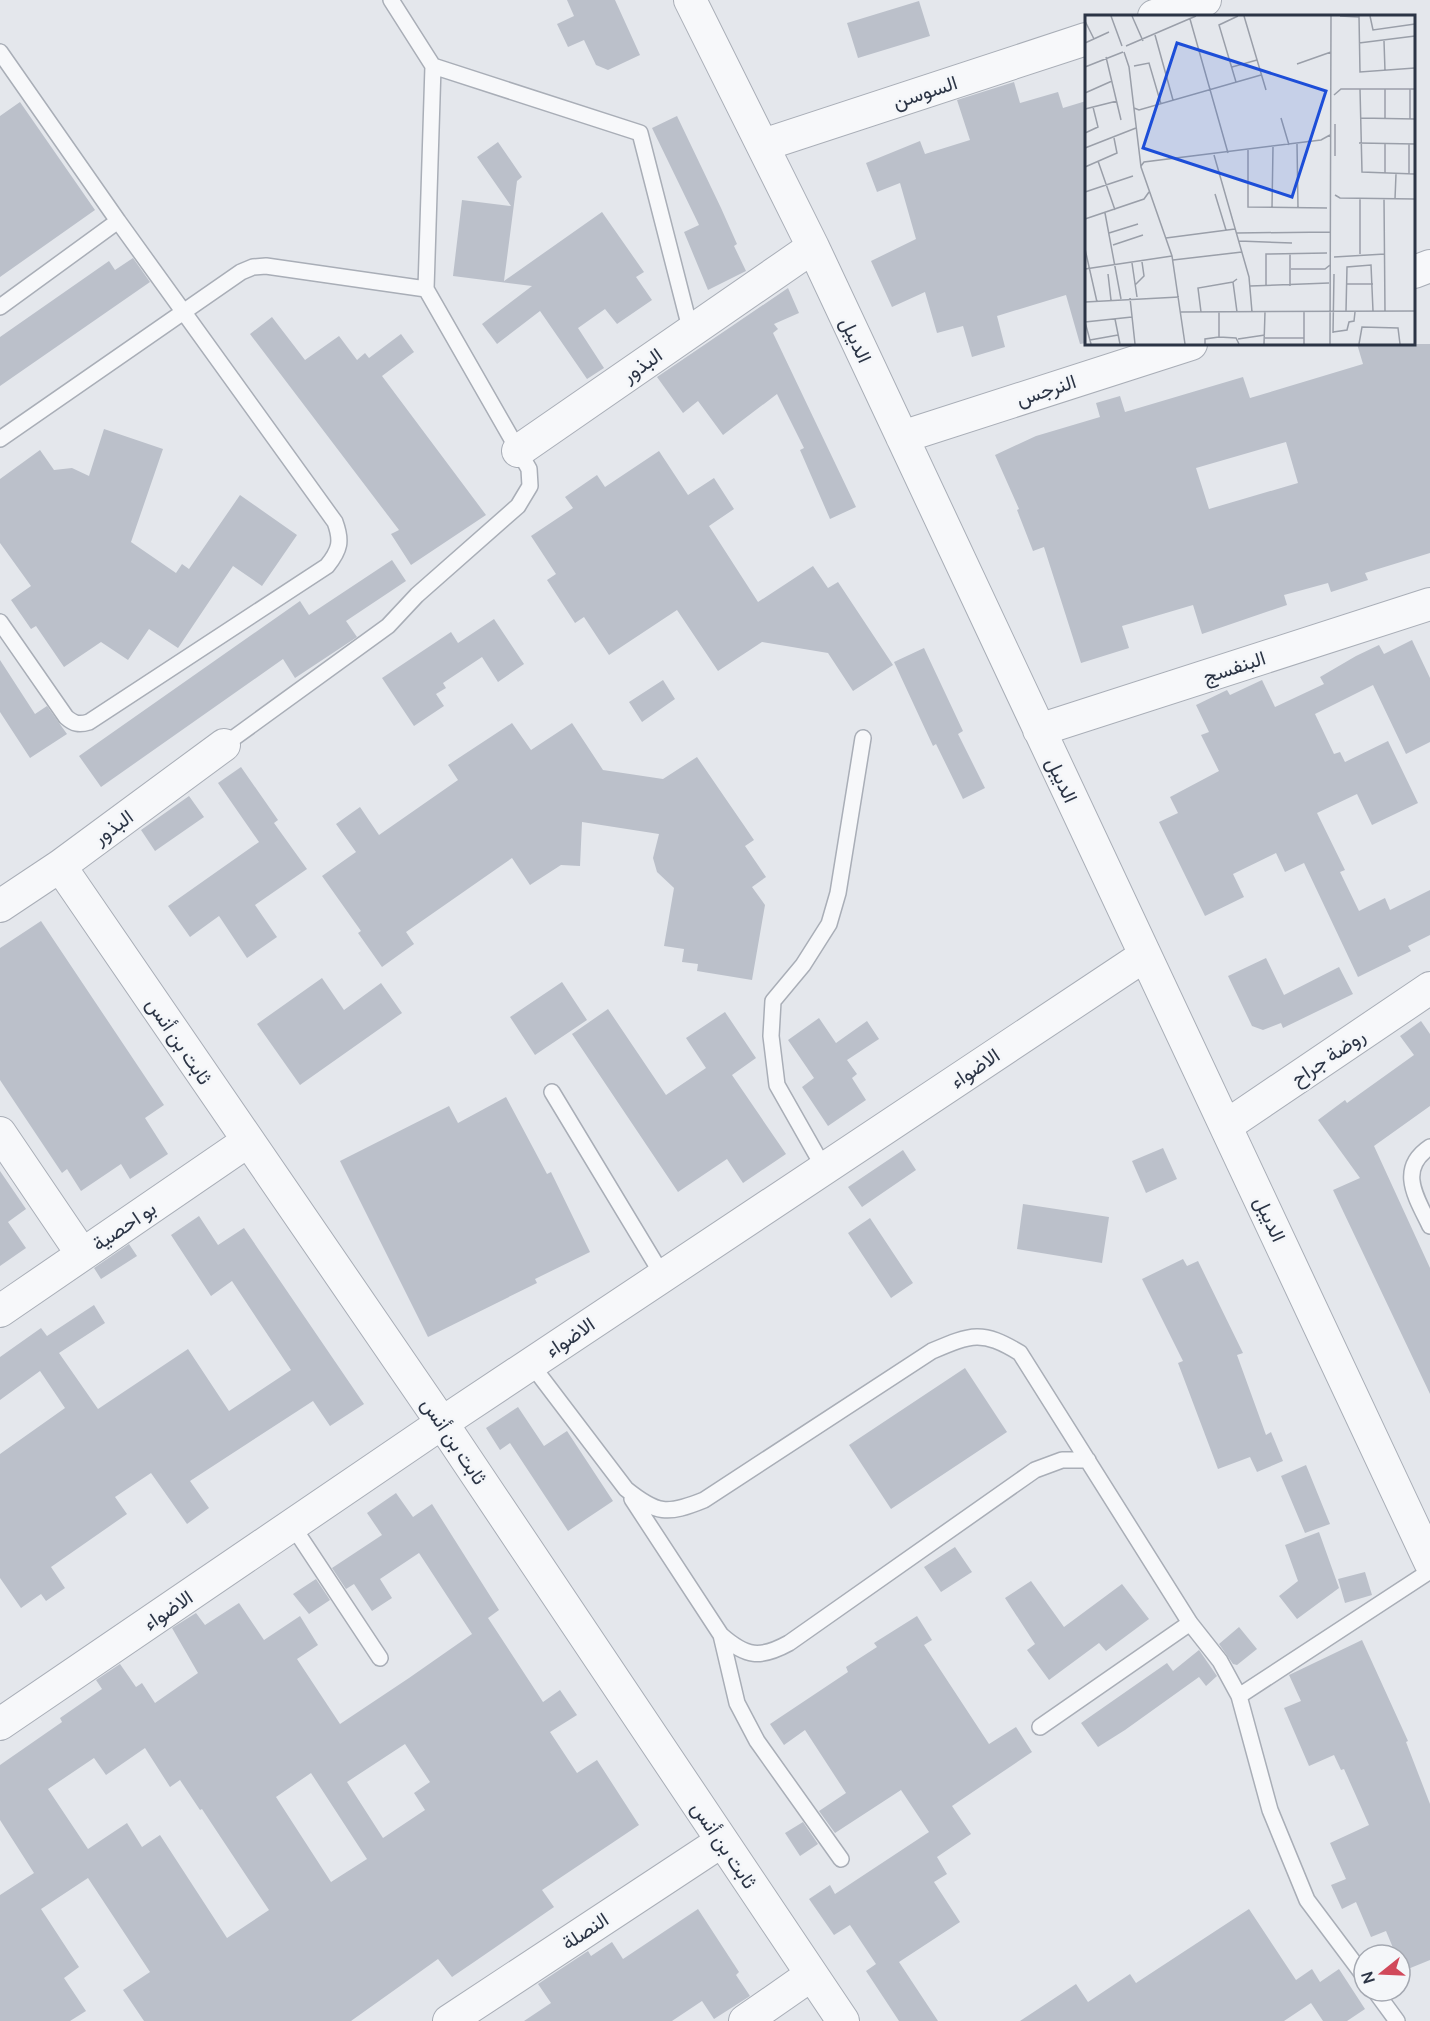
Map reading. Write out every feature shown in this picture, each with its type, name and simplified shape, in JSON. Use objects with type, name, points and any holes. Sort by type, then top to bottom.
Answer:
[{"type":"street","name":"الديبل","points":[[690,0],[813,247],[1430,1562]]},
{"type":"street","points":[[1157,15],[1205,0]]},
{"type":"street","name":"السوسن","points":[[763,145],[1085,39]]},
{"type":"street","name":"البذور","points":[[518,451],[813,247]]},
{"type":"street","points":[[1415,271],[1430,266]]},
{"type":"street","name":"النرجس","points":[[902,437],[1188,345]]},
{"type":"street","name":"البنفسج","points":[[1039,730],[1430,604]]},
{"type":"street","name":"البذور","points":[[0,906],[60,866],[224,745]]},
{"type":"street","name":"ثابت بن أنس","points":[[60,866],[442,1423],[843,2021]]},
{"type":"street","name":"الاضواء","points":[[0,1724],[442,1423],[1144,956]]},
{"type":"street","name":"روضة جراح","points":[[1226,1126],[1430,988]]},
{"type":"street","points":[[0,1133],[82,1254]]},
{"type":"street","name":"بو احصية","points":[[0,1311],[248,1141]]},
{"type":"street","name":"النصلة","points":[[449,2021],[722,1841]]},
{"type":"street","points":[[745,2021],[811,1975]]},
{"type":"lane","points":[[224,745],[388,626],[417,595],[518,506],[530,486],[529,469],[426,288],[433,66],[391,0]]},
{"type":"lane","points":[[0,52],[182,311],[335,522],[341,537],[338,553],[317,572],[89,722],[72,723],[66,717],[0,622]]},
{"type":"lane","points":[[433,66],[640,133],[691,332]]},
{"type":"lane","points":[[0,307],[118,221]]},
{"type":"lane","points":[[0,439],[182,311],[241,272],[253,267],[266,266],[426,288]]},
{"type":"lane","points":[[824,1168],[777,1085],[771,1036],[773,1001],[803,965],[829,924],[838,893],[863,738]]},
{"type":"lane","points":[[552,1092],[663,1276]]},
{"type":"lane","points":[[1430,1147],[1418,1155],[1410,1173],[1417,1200],[1430,1226]]},
{"type":"lane","points":[[626,1489],[644,1504],[662,1511],[678,1511],[704,1500],[932,1351],[971,1337],[994,1337],[1020,1353],[1190,1623],[1220,1661],[1239,1696],[1269,1809],[1307,1900],[1352,1960]]},
{"type":"lane","points":[[531,1364],[626,1489],[721,1635],[738,1650],[755,1654],[772,1652],[1035,1470],[1062,1460],[1088,1460]]},
{"type":"lane","points":[[292,1525],[380,1658]]},
{"type":"lane","points":[[1239,1696],[1430,1570]]},
{"type":"lane","points":[[1040,1727],[1190,1623]]},
{"type":"lane","points":[[721,1635],[737,1703],[756,1741],[841,1859]]},
{"type":"lane","points":[[1384,2003],[1397,2021]]},
{"type":"building","points":[[567,0],[615,0],[640,55],[608,70],[596,65],[584,40],[568,47],[557,24],[574,16]]},
{"type":"building","points":[[919,1],[930,36],[858,58],[847,23]]},
{"type":"building","points":[[1014,82],[1020,103],[1058,92],[1063,108],[1085,101],[1085,343],[1080,344],[1066,295],[997,316],[1005,347],[972,357],[963,326],[937,333],[925,292],[892,307],[871,261],[916,239],[900,183],[877,192],[866,163],[920,141],[925,154],[970,140],[957,100]]},
{"type":"building","points":[[20,102],[95,210],[0,277],[0,116]]},
{"type":"building","points":[[677,116],[721,208],[737,244],[734,246],[746,271],[708,290],[684,232],[699,225],[652,128]]},
{"type":"building","points":[[498,142],[522,177],[517,181],[504,281],[602,212],[644,272],[636,277],[652,300],[617,324],[605,309],[578,328],[604,368],[587,379],[540,311],[497,344],[482,324],[532,286],[453,276],[462,200],[511,206],[477,157]]},
{"type":"building","points":[[133,258],[150,282],[0,386],[0,337],[109,261],[115,270]]},
{"type":"building","points":[[788,288],[799,313],[774,324],[778,329],[773,333],[856,507],[830,519],[800,450],[804,448],[777,394],[723,435],[698,401],[683,413],[657,377]]},
{"type":"building","points":[[272,317],[305,360],[339,336],[357,360],[365,353],[369,358],[401,334],[414,352],[382,376],[486,515],[411,565],[391,534],[399,530],[250,334]]},
{"type":"building","points":[[1430,344],[1430,553],[1365,573],[1368,580],[1331,592],[1328,583],[1284,595],[1287,605],[1202,634],[1193,605],[1122,626],[1129,648],[1081,663],[1044,547],[1033,551],[1017,510],[1019,509],[995,455],[1036,436],[1100,417],[1096,403],[1120,396],[1125,412],[1243,377],[1250,398],[1363,364],[1357,345]],"holes":[[[1286,442],[1298,483],[1209,509],[1196,468]]]},
{"type":"building","points":[[104,429],[163,449],[131,542],[176,573],[182,564],[189,569],[240,495],[297,535],[262,586],[233,566],[178,648],[149,629],[128,660],[101,642],[64,667],[36,626],[31,629],[11,600],[31,586],[0,543],[0,479],[40,450],[54,470],[72,468],[89,476]]},
{"type":"building","points":[[659,451],[688,495],[714,478],[734,509],[709,526],[758,602],[813,566],[828,588],[838,582],[893,665],[853,691],[828,653],[762,642],[718,671],[677,610],[609,655],[584,617],[575,623],[547,580],[556,574],[531,536],[573,508],[565,497],[597,475],[605,487]]},
{"type":"building","points":[[392,560],[406,581],[346,621],[357,637],[295,678],[283,659],[101,787],[79,756],[300,601],[309,615]]},
{"type":"building","points":[[494,619],[524,664],[498,682],[482,657],[443,683],[446,688],[436,694],[444,706],[414,726],[382,678],[451,632],[458,643]]},
{"type":"building","points":[[1412,640],[1430,678],[1430,742],[1406,754],[1373,685],[1315,714],[1334,754],[1340,752],[1345,762],[1388,741],[1418,803],[1372,825],[1357,794],[1317,813],[1345,870],[1340,872],[1359,911],[1385,898],[1390,910],[1430,890],[1430,935],[1408,946],[1411,951],[1358,977],[1304,863],[1285,872],[1276,853],[1233,874],[1244,897],[1205,916],[1159,822],[1178,813],[1170,797],[1219,771],[1201,735],[1209,732],[1196,705],[1227,690],[1230,695],[1262,680],[1275,707],[1324,684],[1320,677],[1356,656],[1379,645],[1384,654]]},
{"type":"building","points":[[924,648],[963,731],[958,734],[985,788],[963,799],[936,744],[933,746],[894,662]]},
{"type":"building","points":[[0,660],[35,714],[47,706],[67,734],[30,758],[0,712]]},
{"type":"building","points":[[663,680],[675,699],[642,722],[629,702]]},
{"type":"building","points":[[512,723],[531,750],[572,723],[603,770],[663,779],[697,757],[754,840],[745,846],[766,877],[752,887],[765,905],[752,980],[697,971],[698,964],[682,962],[684,949],[664,946],[674,888],[657,872],[653,858],[659,834],[582,822],[580,866],[561,865],[530,885],[512,858],[406,932],[414,944],[382,967],[358,933],[361,931],[322,876],[356,852],[336,824],[360,807],[379,835],[458,780],[448,765]]},
{"type":"building","points":[[241,767],[278,820],[274,823],[307,869],[255,905],[277,937],[247,958],[219,916],[190,937],[168,906],[259,842],[218,783]]},
{"type":"building","points":[[189,796],[204,817],[155,851],[141,830]]},
{"type":"building","points":[[41,921],[164,1105],[145,1118],[168,1154],[130,1179],[121,1164],[81,1191],[67,1169],[62,1173],[0,1080],[0,948]]},
{"type":"building","points":[[1266,958],[1284,995],[1339,967],[1353,994],[1283,1028],[1281,1023],[1263,1030],[1252,1026],[1228,976]]},
{"type":"building","points":[[322,978],[344,1010],[381,983],[402,1013],[300,1085],[257,1024]]},
{"type":"building","points":[[562,982],[587,1020],[535,1055],[510,1017]]},
{"type":"building","points":[[608,1009],[666,1095],[706,1068],[686,1038],[725,1012],[756,1058],[732,1075],[786,1154],[743,1183],[727,1159],[678,1192],[572,1034]]},
{"type":"building","points":[[819,1018],[836,1043],[867,1021],[879,1039],[847,1060],[857,1074],[852,1078],[866,1100],[828,1126],[802,1087],[814,1078],[788,1040]]},
{"type":"building","points":[[1421,1021],[1430,1034],[1430,1106],[1374,1146],[1430,1268],[1430,1394],[1333,1190],[1360,1178],[1318,1120],[1345,1100],[1347,1103],[1414,1055],[1400,1036]]},
{"type":"building","points":[[506,1097],[547,1174],[551,1172],[590,1252],[535,1279],[537,1283],[428,1337],[340,1161],[449,1106],[458,1123]]},
{"type":"building","points":[[1163,1148],[1177,1179],[1146,1193],[1132,1161]]},
{"type":"building","points":[[903,1150],[916,1170],[862,1207],[848,1187]]},
{"type":"building","points":[[0,1171],[26,1209],[8,1222],[26,1248],[0,1266]]},
{"type":"building","points":[[1023,1204],[1109,1217],[1102,1263],[1017,1249]]},
{"type":"building","points":[[199,1216],[218,1245],[244,1228],[364,1404],[330,1426],[313,1401],[190,1481],[209,1508],[187,1524],[151,1473],[115,1497],[127,1514],[51,1567],[65,1588],[46,1601],[41,1594],[21,1608],[0,1578],[0,1454],[65,1408],[40,1371],[0,1400],[0,1357],[41,1328],[47,1336],[94,1305],[105,1323],[59,1353],[98,1409],[188,1349],[229,1411],[291,1370],[232,1281],[211,1296],[171,1235]]},
{"type":"building","points":[[870,1218],[913,1283],[891,1298],[848,1233]]},
{"type":"building","points":[[129,1244],[137,1256],[101,1279],[94,1268]]},
{"type":"building","points":[[1183,1259],[1187,1266],[1198,1261],[1243,1353],[1237,1355],[1266,1435],[1271,1432],[1283,1461],[1257,1472],[1250,1457],[1218,1469],[1178,1363],[1183,1361],[1142,1279]]},
{"type":"building","points":[[965,1368],[1007,1432],[891,1509],[849,1445]]},
{"type":"building","points":[[518,1407],[544,1446],[567,1431],[613,1501],[568,1531],[510,1443],[500,1450],[486,1428]]},
{"type":"building","points":[[1306,1465],[1330,1524],[1305,1533],[1281,1476]]},
{"type":"building","points":[[396,1493],[413,1517],[432,1504],[499,1610],[488,1618],[543,1702],[560,1690],[577,1715],[550,1732],[577,1773],[597,1760],[639,1825],[542,1890],[554,1907],[477,1960],[452,1977],[438,1959],[351,2021],[144,2021],[123,1990],[150,1972],[88,1878],[41,1909],[79,1967],[64,1978],[86,2011],[70,2021],[0,2021],[0,1895],[34,1873],[0,1820],[0,1765],[62,1722],[60,1718],[102,1689],[96,1680],[120,1664],[136,1687],[142,1683],[155,1703],[198,1673],[172,1628],[196,1613],[205,1625],[239,1603],[264,1640],[300,1616],[318,1645],[297,1659],[340,1724],[472,1634],[419,1553],[380,1579],[392,1598],[372,1611],[354,1584],[346,1589],[332,1568],[382,1535],[367,1513]],"holes":[[[405,1744],[430,1782],[414,1793],[425,1810],[383,1838],[347,1782]],[[145,1748],[170,1787],[180,1780],[269,1910],[227,1938],[160,1835],[142,1847],[127,1823],[88,1849],[48,1789],[94,1758],[106,1775]],[[311,1773],[367,1859],[331,1882],[276,1797]]]},
{"type":"building","points":[[1319,1532],[1339,1588],[1297,1619],[1279,1596],[1298,1581],[1285,1545]]},
{"type":"building","points":[[955,1547],[972,1572],[941,1592],[924,1567]]},
{"type":"building","points":[[1365,1572],[1372,1595],[1345,1603],[1338,1579]]},
{"type":"building","points":[[316,1579],[330,1600],[309,1614],[293,1594]]},
{"type":"building","points":[[1031,1581],[1064,1627],[1122,1584],[1149,1619],[1106,1651],[1099,1643],[1049,1680],[1027,1650],[1035,1644],[1005,1598]]},
{"type":"building","points":[[917,1616],[932,1640],[924,1645],[989,1744],[1016,1727],[1032,1752],[952,1806],[971,1834],[937,1857],[947,1874],[934,1882],[960,1922],[899,1962],[938,2021],[899,2021],[866,1971],[876,1964],[850,1925],[834,1935],[809,1899],[830,1885],[835,1894],[929,1832],[901,1790],[835,1833],[819,1811],[846,1793],[805,1730],[784,1745],[770,1724],[848,1672],[846,1667],[877,1647],[874,1643]]},
{"type":"building","points":[[1239,1627],[1257,1649],[1237,1665],[1233,1664],[1219,1644]]},
{"type":"building","points":[[1362,1640],[1408,1741],[1406,1742],[1430,1804],[1430,1960],[1412,1967],[1412,1943],[1391,1943],[1386,1931],[1371,1937],[1356,1902],[1342,1909],[1331,1885],[1346,1879],[1330,1843],[1369,1825],[1344,1769],[1341,1770],[1334,1755],[1309,1766],[1284,1708],[1301,1701],[1289,1675]]},
{"type":"building","points":[[1199,1650],[1217,1676],[1206,1686],[1199,1677],[1098,1747],[1081,1723],[1167,1663],[1173,1671]]},
{"type":"building","points":[[803,1822],[818,1844],[800,1856],[785,1833]]},
{"type":"building","points":[[698,1909],[739,1972],[736,1975],[750,1996],[714,2019],[702,2001],[672,2021],[524,2021],[551,2003],[538,1984],[588,1951],[591,1956],[612,1942],[623,1959]]},
{"type":"building","points":[[1249,1909],[1296,1980],[1312,1969],[1320,1982],[1339,1969],[1352,1989],[1352,2003],[1361,2003],[1365,2009],[1347,2021],[1323,2021],[1311,2003],[1284,2021],[1020,2021],[1076,1984],[1088,2002],[1130,1974],[1136,1983]]}]
